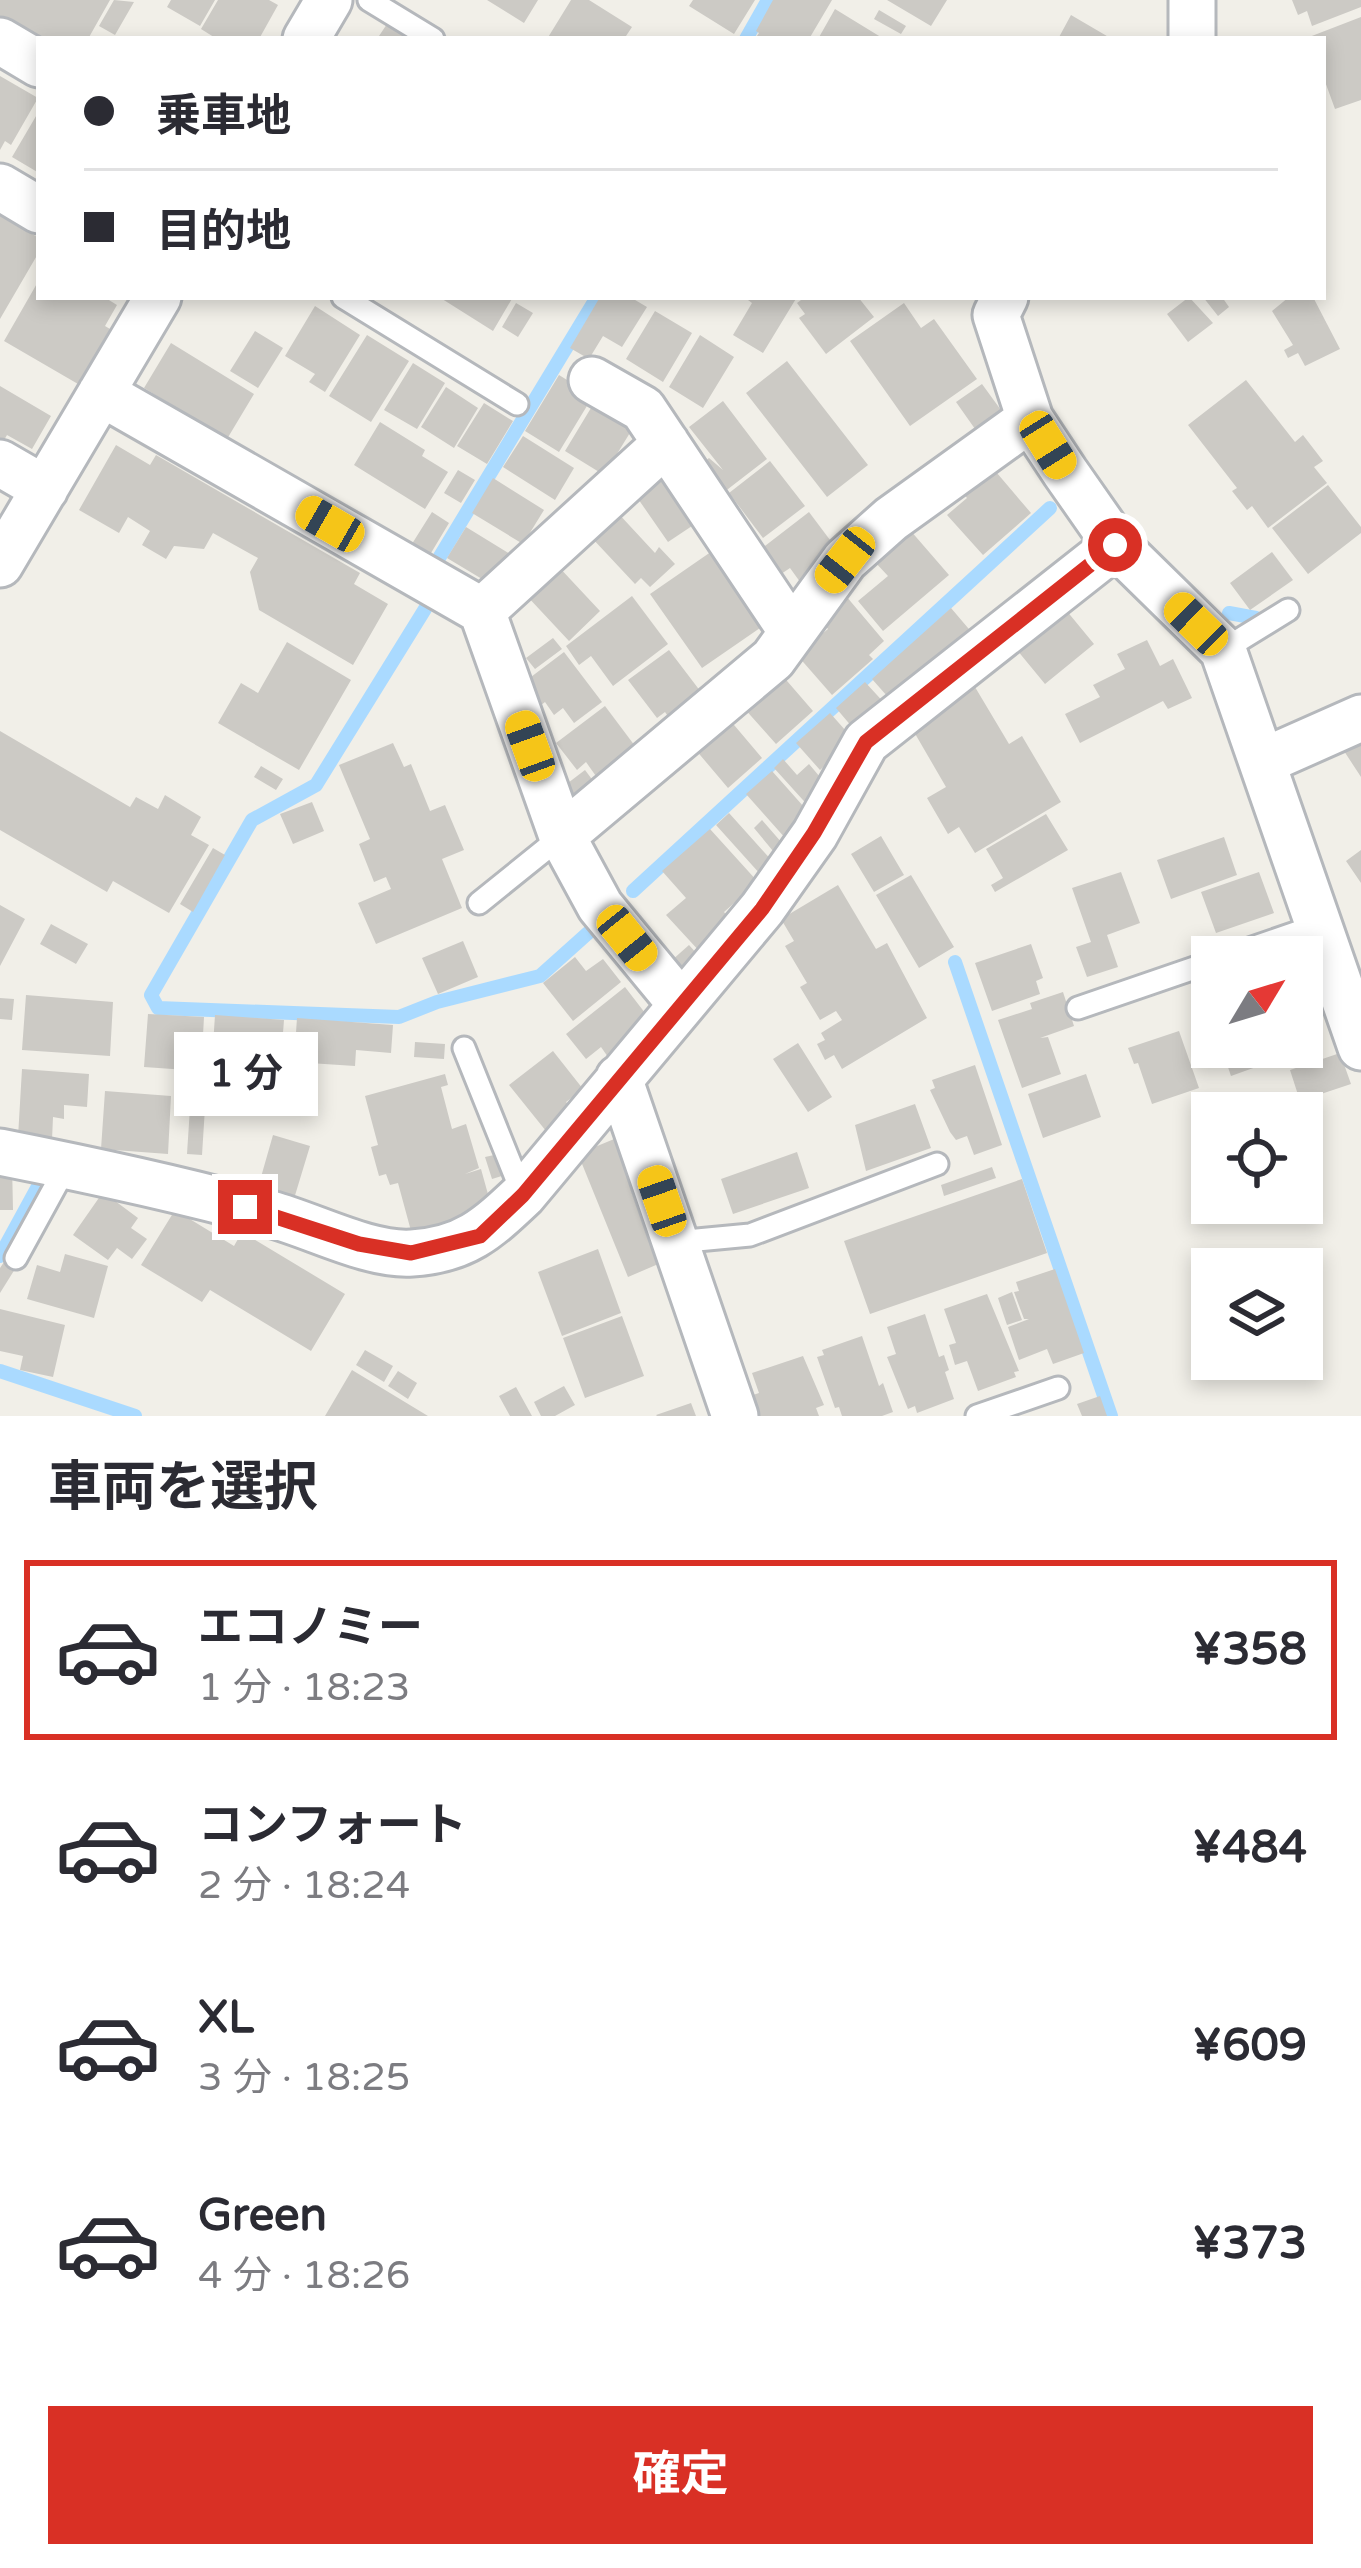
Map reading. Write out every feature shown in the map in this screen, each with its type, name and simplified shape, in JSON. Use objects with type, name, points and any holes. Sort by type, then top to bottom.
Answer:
[{"type":"street","points":[[308,36],[329,0]]},
{"type":"street","points":[[1192,0],[1192,36]]},
{"type":"street","points":[[0,41],[36,62]]},
{"type":"street","points":[[0,187],[36,209]]},
{"type":"street","points":[[0,564],[156,300]]},
{"type":"street","points":[[1003,300],[996,314],[1030,419],[1115,545],[1223,650],[1361,1047]]},
{"type":"street","points":[[592,380],[643,409],[792,632]]},
{"type":"street","points":[[101,393],[482,611],[562,836],[601,905],[680,1004]]},
{"type":"street","points":[[562,836],[772,659],[845,560],[891,519],[1030,419]]},
{"type":"street","points":[[482,611],[666,443]]},
{"type":"street","points":[[0,463],[45,489]]},
{"type":"street","points":[[0,1152],[183,1191],[276,1215],[359,1244],[411,1253],[480,1236],[523,1195],[762,909],[814,833],[866,742],[1115,545]]},
{"type":"street","points":[[1262,762],[1361,718]]},
{"type":"street","points":[[619,1078],[735,1416]]},
{"type":"lane","points":[[369,0],[429,36]]},
{"type":"lane","points":[[348,300],[517,404]]},
{"type":"lane","points":[[1223,650],[1288,610]]},
{"type":"lane","points":[[479,903],[562,836]]},
{"type":"lane","points":[[1288,936],[1318,926]]},
{"type":"lane","points":[[1078,1008],[1191,969]]},
{"type":"lane","points":[[464,1048],[523,1195]]},
{"type":"lane","points":[[676,1243],[750,1235],[937,1164]]},
{"type":"lane","points":[[16,1258],[67,1165]]},
{"type":"lane","points":[[977,1416],[1058,1388]]},
{"type":"building","points":[[0,0],[110,0],[90,36],[36,37],[0,16]]},
{"type":"building","points":[[114,0],[134,2],[115,35],[99,26]]},
{"type":"building","points":[[171,0],[215,0],[200,26],[167,7]]},
{"type":"building","points":[[218,0],[269,0],[278,5],[261,36],[212,36],[201,29]]},
{"type":"building","points":[[487,0],[538,0],[524,23]]},
{"type":"building","points":[[571,0],[589,0],[632,27],[626,36],[549,36]]},
{"type":"building","points":[[693,0],[755,0],[734,34],[689,6]]},
{"type":"building","points":[[773,0],[832,0],[811,36],[757,36]]},
{"type":"building","points":[[887,0],[947,0],[931,26]]},
{"type":"building","points":[[1292,0],[1361,0],[1361,7],[1312,26],[1307,11],[1298,15]]},
{"type":"building","points":[[835,9],[879,36],[820,36]]},
{"type":"building","points":[[879,10],[906,26],[901,34],[874,19]]},
{"type":"building","points":[[1071,15],[1107,36],[1060,36]]},
{"type":"building","points":[[1361,17],[1361,100],[1335,109],[1326,84],[1326,36],[1312,36]]},
{"type":"building","points":[[387,24],[406,36],[379,36]]},
{"type":"building","points":[[0,76],[36,97],[36,101],[11,145],[5,141],[0,150]]},
{"type":"building","points":[[36,116],[36,171],[12,157]]},
{"type":"building","points":[[0,215],[36,236],[36,257],[0,319]]},
{"type":"building","points":[[36,285],[36,300],[109,300],[117,305],[105,326],[110,329],[78,384],[4,341]]},
{"type":"building","points":[[444,300],[511,300],[493,331]]},
{"type":"building","points":[[598,300],[635,300],[647,307],[622,347],[603,336],[589,359],[570,348]]},
{"type":"building","points":[[748,300],[795,300],[763,353],[733,335],[752,303]]},
{"type":"building","points":[[860,300],[874,317],[826,354],[799,318],[805,314],[797,303]]},
{"type":"building","points":[[1192,300],[1213,323],[1188,342],[1167,314]]},
{"type":"building","points":[[1205,300],[1224,300],[1229,307],[1218,316]]},
{"type":"building","points":[[1285,300],[1315,300],[1340,349],[1305,366],[1298,353],[1288,358],[1284,350],[1293,345],[1272,311]]},
{"type":"building","points":[[516,303],[533,313],[518,337],[502,327]]},
{"type":"building","points":[[904,303],[921,328],[934,319],[977,379],[910,426],[850,341]]},
{"type":"building","points":[[315,306],[360,335],[325,392],[309,382],[315,374],[285,356]]},
{"type":"building","points":[[655,311],[692,333],[663,382],[626,359]]},
{"type":"building","points":[[255,331],[283,348],[258,388],[230,371]]},
{"type":"building","points":[[367,335],[409,361],[371,422],[329,396]]},
{"type":"building","points":[[700,335],[734,357],[703,408],[669,387]]},
{"type":"building","points":[[171,343],[254,394],[227,439],[144,388]]},
{"type":"building","points":[[787,361],[868,465],[827,497],[746,393]]},
{"type":"building","points":[[413,363],[445,383],[417,429],[384,410]]},
{"type":"building","points":[[559,375],[593,396],[559,452],[525,431]]},
{"type":"building","points":[[1246,380],[1295,442],[1303,435],[1323,461],[1314,467],[1327,483],[1268,528],[1252,506],[1247,510],[1232,491],[1237,488],[1188,425]]},
{"type":"building","points":[[982,384],[1006,417],[980,436],[956,402]]},
{"type":"building","points":[[0,386],[51,416],[32,449],[7,435],[0,447]]},
{"type":"building","points":[[446,387],[478,408],[454,448],[421,427]]},
{"type":"building","points":[[597,398],[636,423],[604,475],[565,451]]},
{"type":"building","points":[[723,401],[767,459],[719,496],[697,468],[709,458],[723,470],[689,427]]},
{"type":"building","points":[[484,403],[513,421],[487,464],[457,446]]},
{"type":"building","points":[[380,422],[425,450],[422,456],[448,472],[425,509],[354,465]]},
{"type":"building","points":[[523,436],[574,468],[555,500],[503,467]]},
{"type":"building","points":[[116,445],[150,465],[156,455],[360,573],[354,584],[388,604],[353,665],[259,610],[250,572],[258,558],[213,533],[204,549],[174,546],[166,559],[142,545],[150,531],[128,517],[119,533],[79,510]]},
{"type":"building","points":[[770,461],[805,506],[763,538],[729,493]]},
{"type":"building","points":[[991,466],[1031,513],[983,555],[947,515],[967,498],[962,492]]},
{"type":"building","points":[[458,470],[475,480],[461,503],[444,493]]},
{"type":"building","points":[[666,471],[701,520],[668,542],[634,493]]},
{"type":"building","points":[[493,478],[544,510],[523,544],[472,513]]},
{"type":"building","points":[[1328,485],[1361,533],[1308,574],[1272,528]]},
{"type":"building","points":[[432,512],[449,523],[428,558],[410,547]]},
{"type":"building","points":[[617,512],[655,553],[659,547],[675,564],[650,587],[641,578],[635,584],[591,537]]},
{"type":"building","points":[[809,512],[833,544],[818,556],[827,567],[803,586],[790,568],[781,574],[761,549]]},
{"type":"building","points":[[466,527],[510,554],[492,585],[447,558]]},
{"type":"building","points":[[910,530],[949,575],[883,631],[858,601],[888,576],[874,561]]},
{"type":"building","points":[[718,547],[770,621],[702,668],[650,594]]},
{"type":"building","points":[[1272,552],[1293,580],[1250,610],[1230,583]]},
{"type":"building","points":[[557,565],[600,611],[569,641],[526,595]]},
{"type":"building","points":[[632,596],[668,644],[613,686],[591,656],[579,665],[566,646]]},
{"type":"building","points":[[846,596],[884,641],[869,655],[873,659],[832,695],[797,655],[828,629],[819,618]]},
{"type":"building","points":[[951,608],[974,635],[895,705],[872,679]]},
{"type":"building","points":[[1066,610],[1094,644],[1045,684],[1017,650]]},
{"type":"building","points":[[553,638],[562,649],[535,669],[526,658]]},
{"type":"building","points":[[1147,640],[1160,666],[1173,659],[1192,698],[1168,709],[1163,701],[1080,743],[1065,714],[1100,697],[1093,685],[1125,669],[1117,654]]},
{"type":"building","points":[[287,642],[351,680],[299,770],[218,723],[241,683],[258,693]]},
{"type":"building","points":[[669,650],[704,696],[672,722],[665,712],[657,718],[628,680]]},
{"type":"building","points":[[564,652],[602,702],[574,723],[563,708],[554,715],[545,702],[540,706],[523,683]]},
{"type":"building","points":[[781,674],[813,711],[776,744],[743,707]]},
{"type":"building","points":[[865,682],[888,707],[858,734],[836,708]]},
{"type":"building","points":[[975,687],[1009,744],[1022,736],[1061,802],[975,853],[959,827],[948,834],[927,798],[946,787],[910,725]]},
{"type":"building","points":[[605,706],[638,750],[598,779],[586,762],[577,770],[556,743]]},
{"type":"building","points":[[830,713],[854,740],[820,770],[796,743]]},
{"type":"building","points":[[729,719],[762,758],[728,788],[695,749]]},
{"type":"building","points":[[0,731],[130,807],[136,797],[158,809],[165,795],[201,817],[191,835],[209,845],[169,913],[113,881],[107,892],[0,830]]},
{"type":"building","points":[[1361,740],[1361,777],[1344,751]]},
{"type":"building","points":[[393,743],[404,767],[411,764],[430,811],[445,805],[464,850],[442,859],[462,908],[376,944],[358,903],[391,889],[386,877],[374,882],[359,844],[370,839],[339,765]]},
{"type":"building","points":[[783,759],[797,775],[809,764],[825,783],[812,810],[774,768]]},
{"type":"building","points":[[261,766],[283,779],[276,790],[254,777]]},
{"type":"building","points":[[585,770],[597,786],[576,801],[564,786]]},
{"type":"building","points":[[772,771],[812,816],[786,839],[746,794]]},
{"type":"building","points":[[312,802],[324,831],[293,844],[280,814]]},
{"type":"building","points":[[729,813],[774,863],[761,875],[716,825]]},
{"type":"building","points":[[1046,814],[1068,850],[995,892],[991,885],[1003,878],[986,849]]},
{"type":"building","points":[[762,820],[782,843],[773,851],[754,828]]},
{"type":"building","points":[[710,829],[758,882],[724,912],[734,924],[701,953],[666,915],[686,898],[662,871]]},
{"type":"building","points":[[881,836],[904,875],[874,892],[851,854]]},
{"type":"building","points":[[1224,837],[1237,875],[1171,899],[1157,860]]},
{"type":"building","points":[[213,848],[225,855],[193,912],[180,904]]},
{"type":"building","points":[[1361,850],[1361,883],[1346,861]]},
{"type":"building","points":[[1121,872],[1140,923],[1107,935],[1118,967],[1087,977],[1076,947],[1091,942],[1072,888]]},
{"type":"building","points":[[1259,872],[1274,913],[1216,933],[1201,892]]},
{"type":"building","points":[[911,875],[954,947],[919,968],[876,895]]},
{"type":"building","points":[[838,885],[876,949],[887,943],[927,1018],[842,1069],[834,1055],[825,1060],[817,1044],[825,1040],[821,1033],[842,1020],[836,1011],[820,1020],[800,987],[807,983],[785,946],[794,941],[781,919]]},
{"type":"building","points":[[0,905],[25,919],[0,966]]},
{"type":"building","points":[[51,924],[88,944],[76,964],[40,944]]},
{"type":"building","points":[[463,941],[478,977],[438,994],[422,958]]},
{"type":"building","points":[[1031,944],[1043,978],[1036,981],[1040,994],[992,1011],[975,963]]},
{"type":"building","points":[[689,945],[698,955],[680,971],[671,961]]},
{"type":"building","points":[[575,957],[586,971],[603,959],[621,982],[573,1021],[543,983]]},
{"type":"building","points":[[625,987],[652,1022],[608,1057],[601,1047],[586,1059],[566,1034]]},
{"type":"building","points":[[1063,992],[1074,1026],[1040,1038],[1048,1037],[1061,1074],[1022,1088],[998,1020]]},
{"type":"building","points":[[26,995],[113,1002],[110,1056],[22,1050]]},
{"type":"building","points":[[0,998],[14,999],[12,1020],[0,1019]]},
{"type":"building","points":[[148,1014],[204,1017],[201,1071],[144,1067]]},
{"type":"building","points":[[215,1015],[284,1020],[281,1058],[244,1055],[244,1062],[212,1061]]},
{"type":"building","points":[[297,1018],[393,1025],[391,1053],[356,1050],[355,1066],[294,1062]]},
{"type":"building","points":[[1179,1031],[1199,1088],[1152,1104],[1128,1048]]},
{"type":"building","points":[[415,1042],[445,1044],[444,1059],[414,1057]]},
{"type":"building","points":[[798,1043],[832,1097],[808,1112],[773,1059]]},
{"type":"building","points":[[553,1051],[583,1089],[566,1102],[573,1110],[546,1131],[509,1085]]},
{"type":"building","points":[[1340,1053],[1351,1084],[1323,1093],[1297,1092],[1290,1070],[1323,1068],[1323,1059]]},
{"type":"building","points":[[975,1065],[1002,1145],[974,1155],[967,1136],[956,1140],[950,1132],[930,1090],[935,1088],[932,1080]]},
{"type":"building","points":[[1228,1068],[1253,1068],[1231,1076]]},
{"type":"building","points":[[22,1069],[89,1074],[87,1107],[64,1105],[64,1119],[53,1117],[52,1140],[18,1137]]},
{"type":"building","points":[[445,1074],[448,1085],[441,1087],[452,1129],[466,1124],[479,1168],[465,1174],[481,1169],[491,1205],[414,1242],[398,1183],[390,1185],[386,1174],[379,1176],[371,1147],[378,1145],[365,1096]]},
{"type":"building","points":[[1086,1074],[1101,1117],[1043,1138],[1028,1094]]},
{"type":"building","points":[[105,1091],[171,1096],[168,1154],[101,1149]]},
{"type":"building","points":[[191,1092],[206,1092],[202,1155],[187,1154]]},
{"type":"building","points":[[915,1104],[931,1148],[866,1171],[855,1125]]},
{"type":"building","points":[[273,1135],[310,1146],[293,1202],[257,1191]]},
{"type":"building","points":[[619,1137],[625,1153],[620,1155],[663,1262],[628,1277],[578,1154]]},
{"type":"building","points":[[797,1152],[809,1188],[733,1214],[721,1179]]},
{"type":"building","points":[[499,1154],[505,1175],[492,1179],[485,1157]]},
{"type":"building","points":[[12,1164],[13,1210],[0,1210],[0,1165]]},
{"type":"building","points":[[992,1167],[996,1178],[944,1196],[941,1185]]},
{"type":"building","points":[[1022,1179],[1047,1253],[870,1314],[844,1241]]},
{"type":"building","points":[[103,1192],[138,1218],[131,1228],[147,1239],[132,1259],[117,1248],[108,1260],[73,1235]]},
{"type":"building","points":[[175,1210],[234,1246],[242,1232],[345,1294],[311,1351],[210,1290],[202,1302],[141,1265]]},
{"type":"building","points":[[598,1249],[621,1313],[562,1336],[538,1272]]},
{"type":"building","points":[[65,1254],[108,1266],[94,1318],[27,1299],[37,1265],[60,1272]]},
{"type":"building","points":[[4,1262],[15,1269],[0,1293],[0,1268]]},
{"type":"building","points":[[1055,1269],[1084,1353],[1053,1364],[1047,1349],[1019,1360],[1008,1327],[1029,1319],[1024,1319],[1014,1292],[1019,1291],[1016,1282]]},
{"type":"building","points":[[1012,1292],[1022,1320],[1007,1325],[998,1298]]},
{"type":"building","points":[[987,1294],[1019,1371],[1014,1372],[1016,1377],[978,1391],[967,1361],[955,1365],[949,1345],[956,1343],[944,1309]]},
{"type":"building","points":[[0,1309],[65,1325],[53,1377],[20,1370],[23,1356],[0,1351]]},
{"type":"building","points":[[925,1314],[939,1357],[944,1355],[954,1399],[917,1413],[915,1406],[908,1409],[887,1357],[896,1354],[887,1327]]},
{"type":"building","points":[[622,1316],[644,1376],[585,1398],[563,1338]]},
{"type":"building","points":[[862,1336],[893,1412],[842,1416],[817,1357],[824,1355],[822,1350]]},
{"type":"building","points":[[365,1350],[393,1366],[384,1382],[356,1365]]},
{"type":"building","points":[[803,1356],[824,1405],[816,1408],[819,1416],[760,1416],[752,1373]]},
{"type":"building","points":[[352,1370],[428,1416],[325,1416]]},
{"type":"building","points":[[398,1371],[417,1383],[408,1399],[388,1386]]},
{"type":"building","points":[[564,1386],[575,1405],[555,1416],[541,1416],[534,1402]]},
{"type":"building","points":[[516,1387],[532,1416],[510,1416],[499,1396]]},
{"type":"building","points":[[1100,1396],[1107,1416],[1082,1416],[1077,1404]]},
{"type":"building","points":[[691,1403],[696,1416],[656,1415]]},
{"type":"waterway","points":[[748,36],[768,0]]},
{"type":"waterway","points":[[436,563],[595,300]]},
{"type":"waterway","points":[[633,891],[1050,508]]},
{"type":"waterway","points":[[425,609],[316,785],[252,820],[151,995],[158,1008],[399,1017],[437,1002],[540,976],[588,933]]},
{"type":"waterway","points":[[1229,613],[1256,618]]},
{"type":"waterway","points":[[955,962],[1111,1416]]},
{"type":"waterway","points":[[0,1256],[42,1179]]},
{"type":"waterway","points":[[0,1371],[135,1416]]},
{"type":"route","points":[[245,1207],[359,1244],[411,1253],[480,1236],[523,1195],[762,909],[814,833],[866,742],[1115,545]]}]
